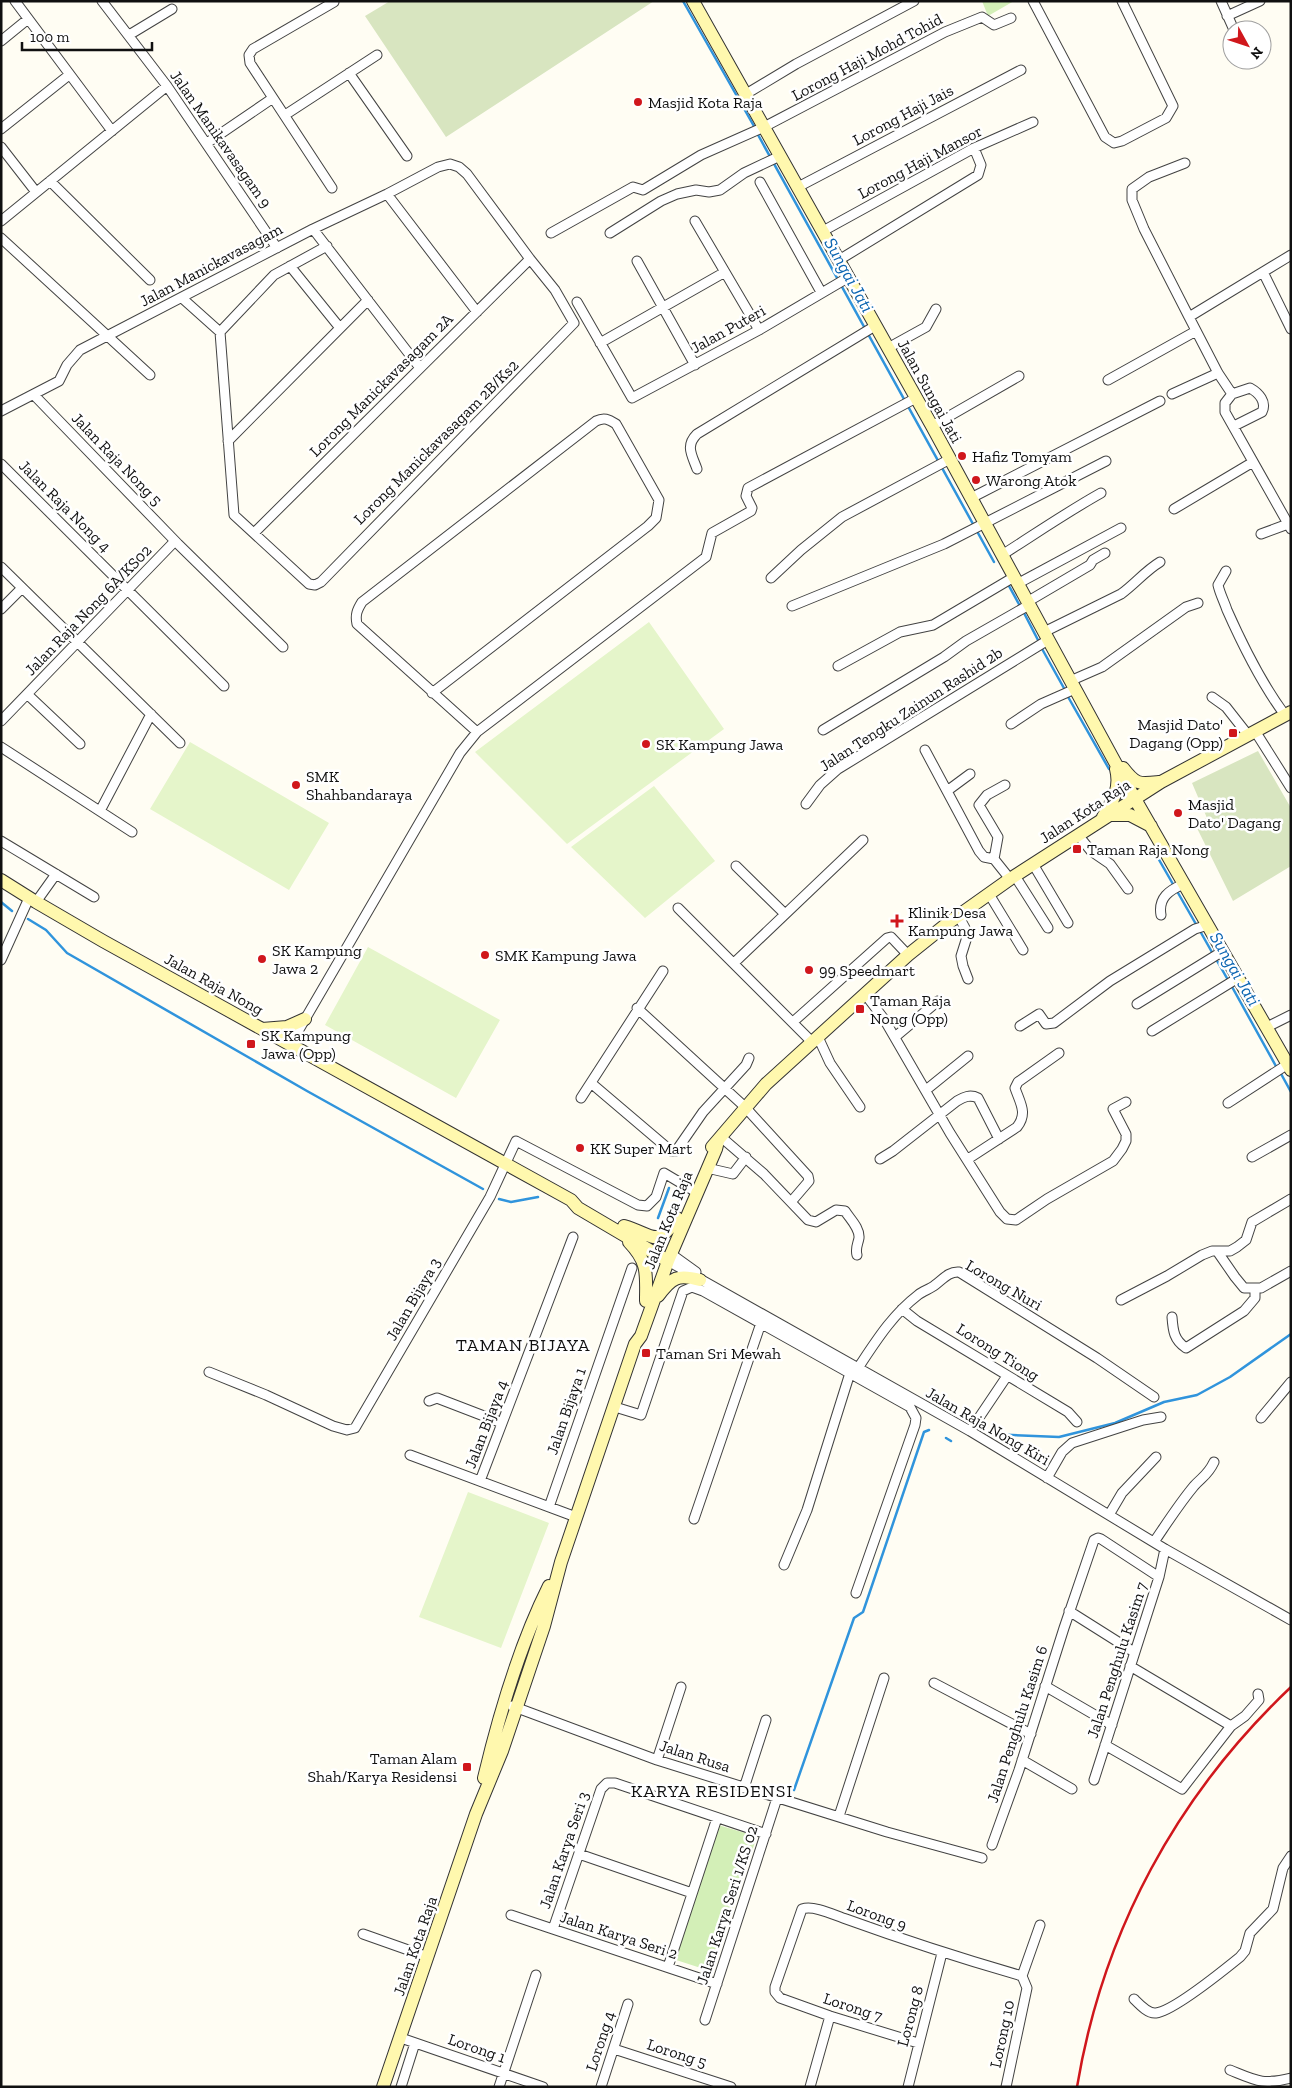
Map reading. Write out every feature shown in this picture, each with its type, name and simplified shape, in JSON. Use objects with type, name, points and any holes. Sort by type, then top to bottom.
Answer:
[{"type":"main road","name":"Jalan Sungai Jati","points":[[693,1],[746,94],[758,130],[774,158],[798,187],[840,260],[843,280],[870,330],[888,348],[910,401],[932,426],[944,462],[971,498],[979,527],[1002,555],[1016,580],[1025,606],[1070,689],[1113,758],[1153,828],[1178,887],[1233,981],[1267,1028],[1286,1068]]},
{"type":"main road","name":"Jalan Kota Raja","points":[[383,2087],[476,1814],[502,1751],[510,1706],[544,1626],[561,1562],[635,1344],[641,1336],[650,1300],[693,1190],[707,1168],[719,1139],[766,1084],[908,955],[958,915],[1033,864],[1161,782],[1288,713]]},
{"type":"main road","points":[[1113,758],[1138,783],[1161,782]]},
{"type":"main road","points":[[1113,758],[1118,780],[1115,797],[1106,817],[1130,815],[1153,828]]},
{"type":"main road","name":"Jalan Raja Nong","points":[[1,880],[260,1029],[571,1200],[582,1202],[622,1230],[667,1256]]},
{"type":"main road","points":[[260,1029],[287,1027],[305,1019]]},
{"type":"main road","points":[[622,1230],[658,1238],[665,1235],[693,1190],[712,1147],[719,1139]]},
{"type":"main road","points":[[667,1256],[677,1218]]},
{"type":"main road","points":[[622,1230],[643,1259],[650,1300]]},
{"type":"main road","points":[[650,1300],[675,1278],[685,1276],[700,1280]]},
{"type":"street","points":[[14,1],[112,131]]},
{"type":"street","name":"Jalan Manikavasagam 9","points":[[102,1],[167,86],[278,248]]},
{"type":"street","points":[[746,94],[914,1]]},
{"type":"street","points":[[1034,1],[1105,137],[1114,143],[1122,141],[1166,118],[1173,106],[1122,1]]},
{"type":"street","points":[[1221,1],[1230,20]]},
{"type":"street","points":[[1228,16],[1260,1]]},
{"type":"street","points":[[332,188],[250,63],[249,55],[253,49],[334,2]]},
{"type":"street","points":[[129,35],[172,9]]},
{"type":"street","name":"Lorong Haji Mohd Tohid","points":[[758,130],[945,32],[982,17],[994,25],[1011,18]]},
{"type":"street","points":[[1,41],[28,19]]},
{"type":"street","points":[[285,115],[377,55]]},
{"type":"street","name":"Lorong Haji Jais","points":[[798,187],[1021,70]]},
{"type":"street","points":[[349,73],[407,156]]},
{"type":"street","points":[[1,129],[69,75]]},
{"type":"street","points":[[1,221],[167,86]]},
{"type":"street","points":[[207,143],[274,98]]},
{"type":"street","name":"Lorong Haji Mansor","points":[[822,231],[974,148],[1033,122]]},
{"type":"street","points":[[551,233],[633,187],[643,190],[701,155],[758,130]]},
{"type":"street","points":[[1,147],[36,192]]},
{"type":"street","points":[[840,260],[978,176],[981,165],[974,148]]},
{"type":"street","points":[[610,233],[660,201],[677,194],[696,190],[709,192],[720,190],[744,174],[774,158]]},
{"type":"street","points":[[1184,163],[1149,177],[1132,189],[1132,200],[1144,228],[1196,331],[1218,373],[1232,394]]},
{"type":"street","name":"Jalan Manickavasagam","points":[[1,410],[59,381],[70,361],[80,350],[313,228],[387,194],[438,166],[450,164],[459,167],[468,174],[530,259]]},
{"type":"street","points":[[50,181],[150,280]]},
{"type":"street","points":[[760,182],[821,292]]},
{"type":"street","points":[[387,194],[476,312]]},
{"type":"street","points":[[695,221],[758,330]]},
{"type":"street","points":[[313,228],[420,368]]},
{"type":"street","points":[[1,238],[108,335],[150,376]]},
{"type":"street","points":[[220,332],[274,275],[326,246]]},
{"type":"street","points":[[1189,317],[1291,255]]},
{"type":"street","name":"Lorong Manickavasagam 2A","points":[[254,533],[530,259]]},
{"type":"street","name":"Lorong Manickavasagam 2B/Ks2","points":[[254,533],[309,584],[315,585],[321,582],[574,323],[555,290],[530,259]]},
{"type":"street","points":[[637,261],[695,365]]},
{"type":"street","points":[[290,266],[340,328]]},
{"type":"street","points":[[577,302],[600,342],[725,272]]},
{"type":"street","points":[[1263,272],[1291,329]]},
{"type":"street","name":"Jalan Puteri","points":[[600,342],[632,398],[758,330],[843,280]]},
{"type":"street","points":[[182,298],[220,332],[234,516],[254,533]]},
{"type":"street","points":[[228,441],[368,300]]},
{"type":"street","points":[[888,348],[926,327],[936,309]]},
{"type":"street","points":[[697,468],[689,448],[691,440],[697,434],[870,330]]},
{"type":"street","points":[[1108,380],[1196,331]]},
{"type":"street","points":[[1172,394],[1218,373]]},
{"type":"street","points":[[932,426],[1019,376]]},
{"type":"street","points":[[1234,426],[1262,412],[1264,406],[1262,399],[1250,388],[1232,394],[1225,403],[1225,412],[1289,526],[1261,534]]},
{"type":"street","name":"Jalan Raja Nong 5","points":[[34,394],[177,542],[283,647]]},
{"type":"street","points":[[290,1045],[460,754],[477,732],[706,557],[712,533],[751,511],[752,508],[746,496],[748,488],[910,401]]},
{"type":"street","points":[[971,498],[1160,401]]},
{"type":"street","points":[[432,693],[656,518],[660,500],[616,424],[602,418],[596,421],[362,602],[357,609],[355,617],[357,624],[432,693],[477,732]]},
{"type":"street","points":[[771,578],[801,550],[842,517],[944,462]]},
{"type":"street","points":[[792,606],[892,567],[979,527],[1106,462]]},
{"type":"street","points":[[1174,509],[1253,462]]},
{"type":"street","name":"Jalan Raja Nong 4","points":[[1,464],[224,686]]},
{"type":"street","points":[[1002,555],[1068,512],[1102,493]]},
{"type":"street","points":[[838,666],[900,632],[933,625],[1016,580],[1121,528]]},
{"type":"street","name":"Jalan Raja Nong 6A/KS02","points":[[1,721],[177,542]]},
{"type":"street","points":[[823,730],[944,657],[966,641],[1090,565],[1093,560],[1105,553]]},
{"type":"street","name":"Jalan Tengku Zainun Rashid 2b","points":[[806,804],[820,785],[838,769],[1043,640],[1121,594],[1133,586],[1147,570],[1160,562]]},
{"type":"street","points":[[1,567],[180,743]]},
{"type":"street","points":[[1226,571],[1218,585],[1220,597],[1274,700],[1288,713]]},
{"type":"street","points":[[1,609],[22,588]]},
{"type":"street","points":[[1011,724],[1041,704],[1070,689],[1186,607],[1198,603]]},
{"type":"street","points":[[27,694],[80,744]]},
{"type":"street","points":[[1212,697],[1226,707],[1252,733],[1291,788]]},
{"type":"street","points":[[100,811],[151,714]]},
{"type":"street","points":[[1,747],[132,832]]},
{"type":"street","points":[[925,750],[978,851],[984,857],[994,859],[1013,878],[1048,928]]},
{"type":"street","points":[[947,791],[970,774]]},
{"type":"street","points":[[994,859],[998,837],[979,805],[987,795],[1005,784]]},
{"type":"street","points":[[1078,835],[1091,851],[1110,864],[1128,889]]},
{"type":"street","points":[[734,963],[863,840]]},
{"type":"street","points":[[1,841],[94,897]]},
{"type":"street","points":[[1033,864],[1068,923]]},
{"type":"street","points":[[736,866],[785,914]]},
{"type":"street","points":[[1,960],[33,900],[56,874]]},
{"type":"street","points":[[1162,915],[1159,908],[1162,901],[1178,887]]},
{"type":"street","points":[[989,894],[1023,950]]},
{"type":"street","points":[[678,908],[793,1022],[815,1039],[860,1107]]},
{"type":"street","points":[[958,915],[965,928],[967,937],[961,956],[968,979]]},
{"type":"street","points":[[1020,1026],[1039,1014],[1046,1024],[1054,1023],[1110,982],[1202,927]]},
{"type":"street","points":[[793,1022],[890,936],[908,955]]},
{"type":"street","points":[[1137,1004],[1218,955]]},
{"type":"street","points":[[581,1098],[637,1008],[663,971]]},
{"type":"street","points":[[1152,1031],[1233,981]]},
{"type":"street","points":[[865,994],[895,1037],[950,1133],[1000,1212],[1008,1219],[1016,1220],[1113,1161],[1122,1150],[1126,1134],[1113,1109],[1126,1102]]},
{"type":"street","points":[[895,1037],[938,1001]]},
{"type":"street","points":[[637,1008],[746,1106],[808,1176],[807,1186],[791,1202]]},
{"type":"street","points":[[1267,1028],[1291,1015]]},
{"type":"street","points":[[968,1159],[1017,1127],[1023,1120],[1024,1113],[1015,1088],[1018,1082],[1059,1053]]},
{"type":"street","points":[[926,1090],[968,1056]]},
{"type":"street","points":[[591,1083],[671,1151],[676,1151],[682,1146],[703,1112],[746,1065],[749,1058]]},
{"type":"street","points":[[1228,1103],[1286,1068]]},
{"type":"street","points":[[880,1159],[893,1152],[940,1114],[966,1096],[978,1098],[999,1139]]},
{"type":"street","points":[[1252,1157],[1291,1135]]},
{"type":"street","points":[[719,1139],[746,1158],[808,1220],[816,1222],[836,1210],[845,1211],[858,1230],[857,1255]]},
{"type":"street","points":[[506,1164],[516,1141],[638,1205],[647,1206],[656,1197],[664,1173],[693,1190]]},
{"type":"street","points":[[707,1168],[733,1174],[746,1158]]},
{"type":"street","name":"Jalan Bijaya 3","points":[[209,1372],[334,1426],[352,1430],[358,1424],[490,1197],[506,1164]]},
{"type":"street","points":[[1121,1300],[1173,1273],[1202,1255],[1212,1251],[1230,1251],[1238,1247],[1246,1240],[1252,1222],[1291,1199]]},
{"type":"street","name":"Jalan Bijaya 4","points":[[480,1481],[573,1237]]},
{"type":"street","points":[[1217,1251],[1244,1288],[1261,1288],[1291,1271]]},
{"type":"street","points":[[667,1256],[716,1287]]},
{"type":"street","name":"Jalan Raja Nong Kiri","points":[[667,1256],[710,1286],[716,1287],[970,1432],[1154,1542],[1291,1620]]},
{"type":"street","name":"Jalan Bijaya 1","points":[[549,1507],[632,1268]]},
{"type":"street","name":"Lorong Nuri","points":[[858,1368],[878,1336],[902,1309],[920,1293],[954,1272],[959,1272],[1097,1358],[1154,1397]]},
{"type":"street","points":[[615,1407],[641,1415],[683,1291],[692,1287],[697,1287],[908,1406],[916,1418],[856,1593]]},
{"type":"street","points":[[1172,1317],[1173,1331],[1177,1342],[1186,1348],[1244,1311],[1255,1298],[1255,1289]]},
{"type":"street","name":"Lorong Tiong","points":[[902,1309],[917,1321],[1068,1412],[1077,1422]]},
{"type":"street","points":[[694,1519],[761,1323]]},
{"type":"street","points":[[784,1565],[807,1510],[850,1373]]},
{"type":"street","points":[[970,1432],[1007,1376]]},
{"type":"street","points":[[1261,1418],[1291,1382]]},
{"type":"street","points":[[429,1401],[437,1398],[502,1423]]},
{"type":"street","points":[[1047,1478],[1062,1452],[1072,1443],[1143,1420],[1162,1417]]},
{"type":"street","points":[[410,1455],[576,1517]]},
{"type":"street","points":[[1109,1515],[1122,1493],[1156,1457]]},
{"type":"street","points":[[1154,1542],[1177,1507],[1195,1485],[1206,1476],[1214,1462]]},
{"type":"street","name":"Jalan Penghulu Kasim 6","points":[[992,1846],[1031,1734],[1069,1611],[1094,1540],[1101,1539],[1159,1577]]},
{"type":"street","name":"Jalan Penghulu Kasim 7","points":[[1094,1780],[1159,1577],[1166,1549]]},
{"type":"street","points":[[1069,1611],[1134,1652]]},
{"type":"street","points":[[1130,1666],[1231,1726]]},
{"type":"street","points":[[839,1816],[884,1678]]},
{"type":"street","points":[[934,1684],[1031,1734]]},
{"type":"street","points":[[1045,1686],[1112,1725]]},
{"type":"street","points":[[657,1760],[682,1687]]},
{"type":"street","points":[[1106,1746],[1182,1789],[1231,1726],[1245,1716],[1259,1700],[1258,1694]]},
{"type":"street","name":"Jalan Rusa","points":[[510,1706],[657,1760],[777,1798],[982,1858]]},
{"type":"street","points":[[744,1788],[766,1720]]},
{"type":"street","points":[[1022,1760],[1072,1790]]},
{"type":"street","name":"Jalan Karya Seri 3","points":[[553,1929],[601,1789],[607,1783],[615,1783],[717,1818]]},
{"type":"street","name":"Jalan Karya Seri 1/KS 02","points":[[705,2020],[777,1798]]},
{"type":"street","points":[[668,1967],[717,1818],[766,1834]]},
{"type":"street","points":[[578,1854],[692,1893]]},
{"type":"street","points":[[1134,1999],[1150,2012],[1157,2013],[1173,2006],[1240,1958],[1245,1951],[1250,1933],[1273,1909],[1283,1868],[1291,1856]]},
{"type":"street","name":"Lorong 9","points":[[780,1998],[775,1992],[775,1987],[799,1913],[806,1907],[942,1953],[1022,1976]]},
{"type":"street","name":"Jalan Karya Seri 2","points":[[512,1915],[717,1984]]},
{"type":"street","points":[[1022,1976],[1040,1925]]},
{"type":"street","points":[[363,1934],[428,1957]]},
{"type":"street","name":"Lorong 8","points":[[908,2087],[942,1953]]},
{"type":"street","points":[[499,2087],[536,1975]]},
{"type":"street","name":"Lorong 10","points":[[1006,2087],[1026,1988],[1022,1976]]},
{"type":"street","name":"Lorong 7","points":[[780,1998],[830,2016],[918,2043]]},
{"type":"street","name":"Lorong 4","points":[[601,2087],[628,2004]]},
{"type":"street","points":[[810,2087],[830,2016]]},
{"type":"street","name":"Lorong 1","points":[[401,2038],[542,2087]]},
{"type":"street","points":[[401,2087],[416,2043]]},
{"type":"street","name":"Lorong 5","points":[[614,2049],[731,2087]]},
{"type":"street","points":[[1230,2070],[1263,2083],[1291,2078]]},
{"type":"green space","points":[[390,1],[654,1],[446,137],[365,16]]},
{"type":"green space","points":[[982,1],[1014,1],[988,16]]},
{"type":"green space","points":[[649,622],[724,729],[567,844],[475,752]]},
{"type":"green space","points":[[190,742],[329,823],[289,890],[150,809]]},
{"type":"green space","points":[[1258,751],[1291,808],[1291,866],[1233,901],[1195,824],[1207,818],[1192,783]]},
{"type":"green space","points":[[654,786],[715,861],[645,918],[571,847]]},
{"type":"green space","points":[[368,947],[500,1020],[456,1098],[325,1025]]},
{"type":"green space","points":[[468,1492],[549,1523],[501,1648],[419,1617]]},
{"type":"green space","points":[[718,1825],[752,1835],[755,1842],[714,1964],[707,1970],[673,1959]]},
{"type":"waterway","name":"Sungai Jati","points":[[683,1],[755,128]]},
{"type":"waterway","name":"Sungai Jati","points":[[757,133],[994,562]]},
{"type":"waterway","name":"Sungai Jati","points":[[1009,586],[1020,606]]},
{"type":"waterway","name":"Sungai Jati","points":[[1023,611],[1039,642]]},
{"type":"waterway","name":"Sungai Jati","points":[[1041,647],[1065,690]]},
{"type":"waterway","name":"Sungai Jati","points":[[1067,695],[1109,769]]},
{"type":"waterway","name":"Sungai Jati","points":[[1158,858],[1197,926]]},
{"type":"waterway","points":[[1,902],[12,911]]},
{"type":"waterway","points":[[28,919],[46,930],[67,953],[307,1091],[483,1189]]},
{"type":"waterway","name":"Sungai Jati","points":[[1200,931],[1213,954]]},
{"type":"waterway","name":"Sungai Jati","points":[[1216,959],[1228,980]]},
{"type":"waterway","name":"Sungai Jati","points":[[1231,985],[1277,1068]]},
{"type":"waterway","name":"Sungai Jati","points":[[1280,1072],[1291,1092]]},
{"type":"waterway","points":[[658,1218],[669,1188]]},
{"type":"waterway","points":[[499,1199],[511,1202],[538,1197]]},
{"type":"waterway","points":[[989,1434],[1059,1437],[1115,1423],[1164,1402],[1197,1395],[1230,1377],[1291,1334]]},
{"type":"waterway","points":[[794,1790],[854,1618],[863,1612],[924,1432],[929,1430]]},
{"type":"waterway","points":[[946,1438],[951,1441]]},
{"type":"railway","points":[[1077,2087],[1089,2029],[1105,1974],[1126,1920],[1151,1869],[1180,1820],[1213,1773],[1250,1729],[1291,1687]]},
{"type":"place","name":"Masjid Kota Raja","points":[[638,102]]},
{"type":"place","name":"Hafiz Tomyam","points":[[962,456]]},
{"type":"place","name":"Warong Atok","points":[[976,480]]},
{"type":"place","name":"Masjid Dato' Dagang (Opp)","points":[[1233,733]]},
{"type":"place","name":"SK Kampung Jawa","points":[[646,744]]},
{"type":"place","name":"SMK Shahbandaraya","points":[[296,785]]},
{"type":"place","name":"Masjid Dato' Dagang","points":[[1178,813]]},
{"type":"place","name":"Taman Raja Nong","points":[[1077,849]]},
{"type":"place","name":"Klinik Desa Kampung Jawa","points":[[897,921]]},
{"type":"place","name":"SMK Kampung Jawa","points":[[485,955]]},
{"type":"place","name":"SK Kampung Jawa 2","points":[[262,959]]},
{"type":"place","name":"99 Speedmart","points":[[809,970]]},
{"type":"place","name":"Taman Raja Nong (Opp)","points":[[860,1009]]},
{"type":"place","name":"SK Kampung Jawa (Opp)","points":[[251,1044]]},
{"type":"place","name":"KK Super Mart","points":[[580,1148]]},
{"type":"place","name":"Taman Sri Mewah","points":[[646,1353]]},
{"type":"place","name":"Taman Alam Shah/Karya Residensi","points":[[467,1767]]},
{"type":"district","name":"TAMAN BIJAYA","points":[[523,1345]]},
{"type":"district","name":"KARYA RESIDENSI","points":[[712,1791]]}]
